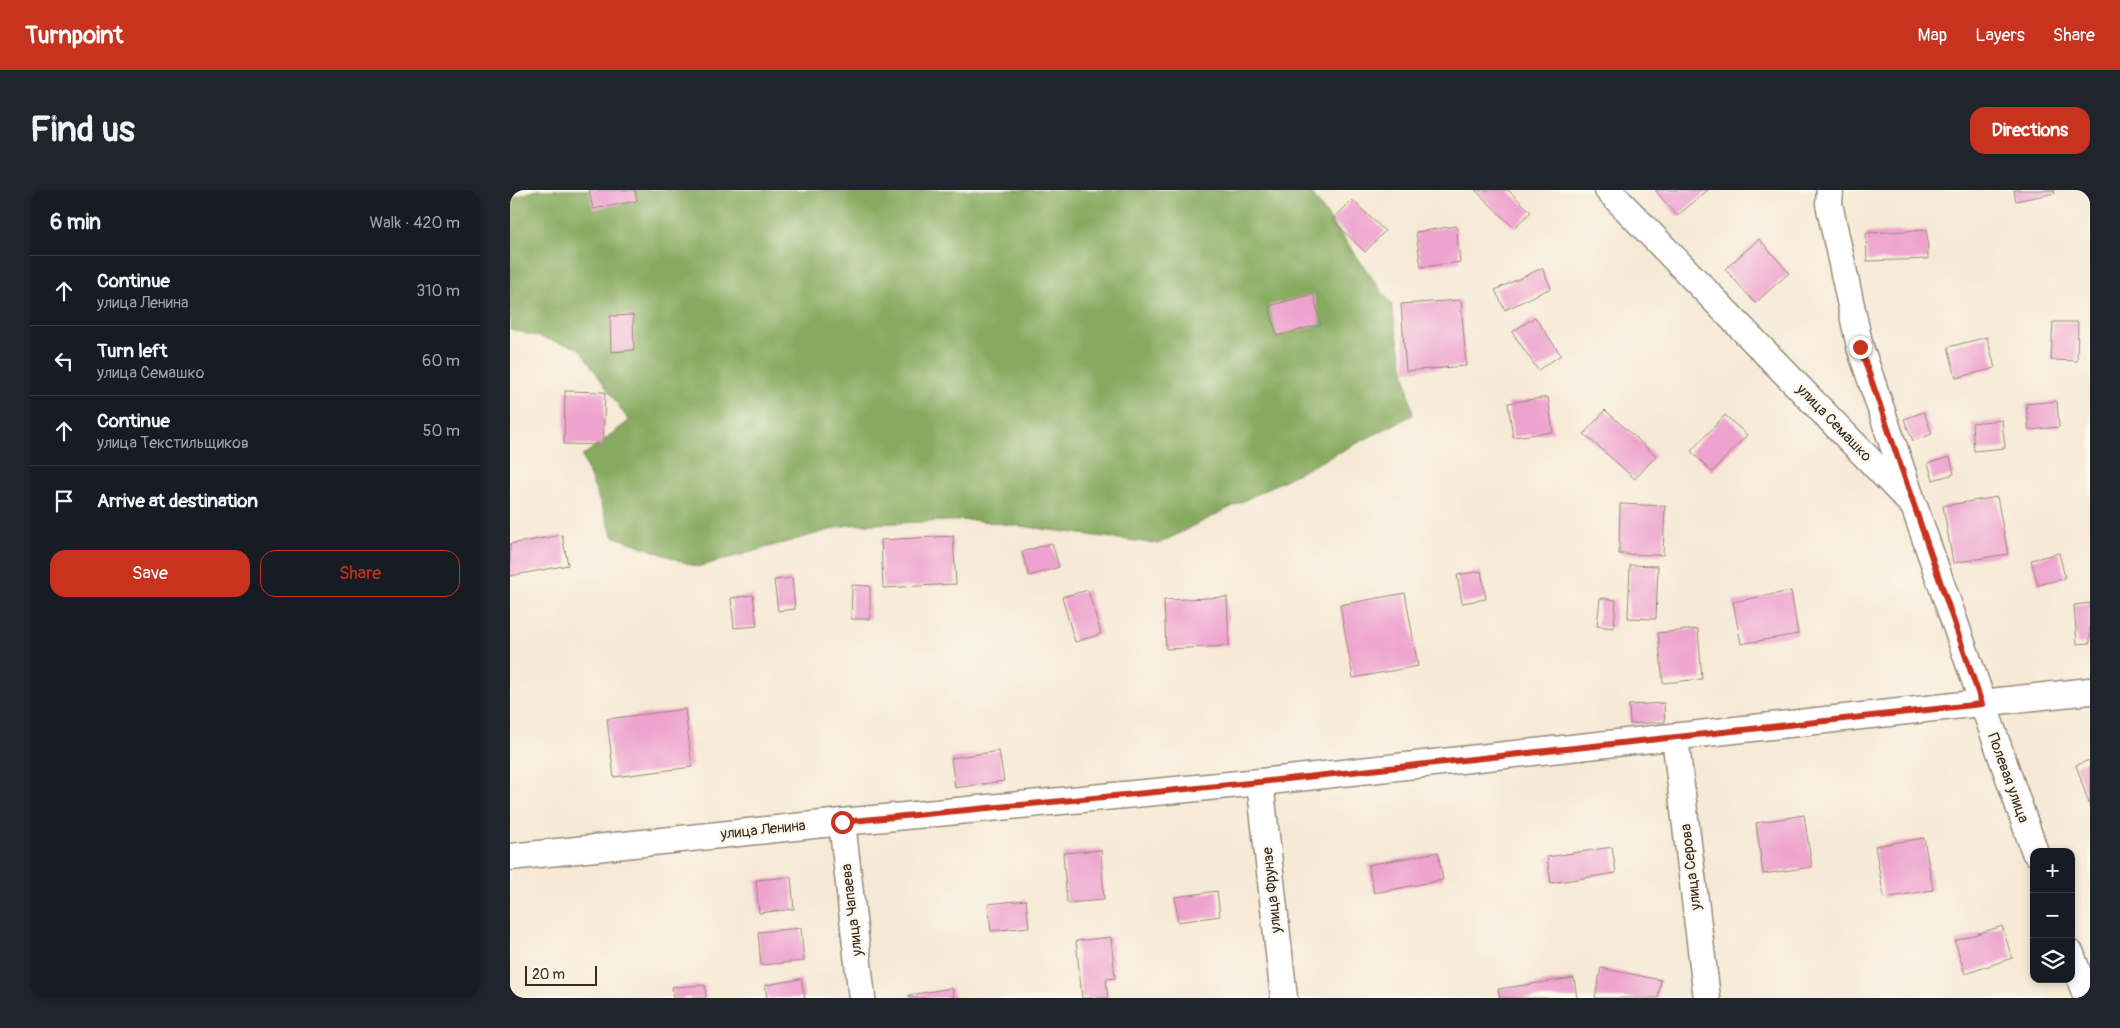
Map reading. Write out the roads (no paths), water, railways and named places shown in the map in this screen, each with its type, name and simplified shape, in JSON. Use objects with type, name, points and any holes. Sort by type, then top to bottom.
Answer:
[{"type":"street","name":"улица Семашко","points":[[1608,190],[1914,506],[1982,704]]},
{"type":"street","points":[[1830,190],[1829,204],[1860,347],[1914,506]]},
{"type":"street","name":"улица Ленина","points":[[510,857],[842,822],[1260,782],[2090,691]]},
{"type":"street","name":"Полевая улица","points":[[1982,704],[2034,848]]},
{"type":"street","name":"улица Серова","points":[[1676,736],[1707,998]]},
{"type":"street","name":"улица Фрунзе","points":[[1260,782],[1284,998]]},
{"type":"street","name":"улица Чапаева","points":[[842,822],[862,998]]},
{"type":"street","points":[[2075,965],[2087,998]]}]
